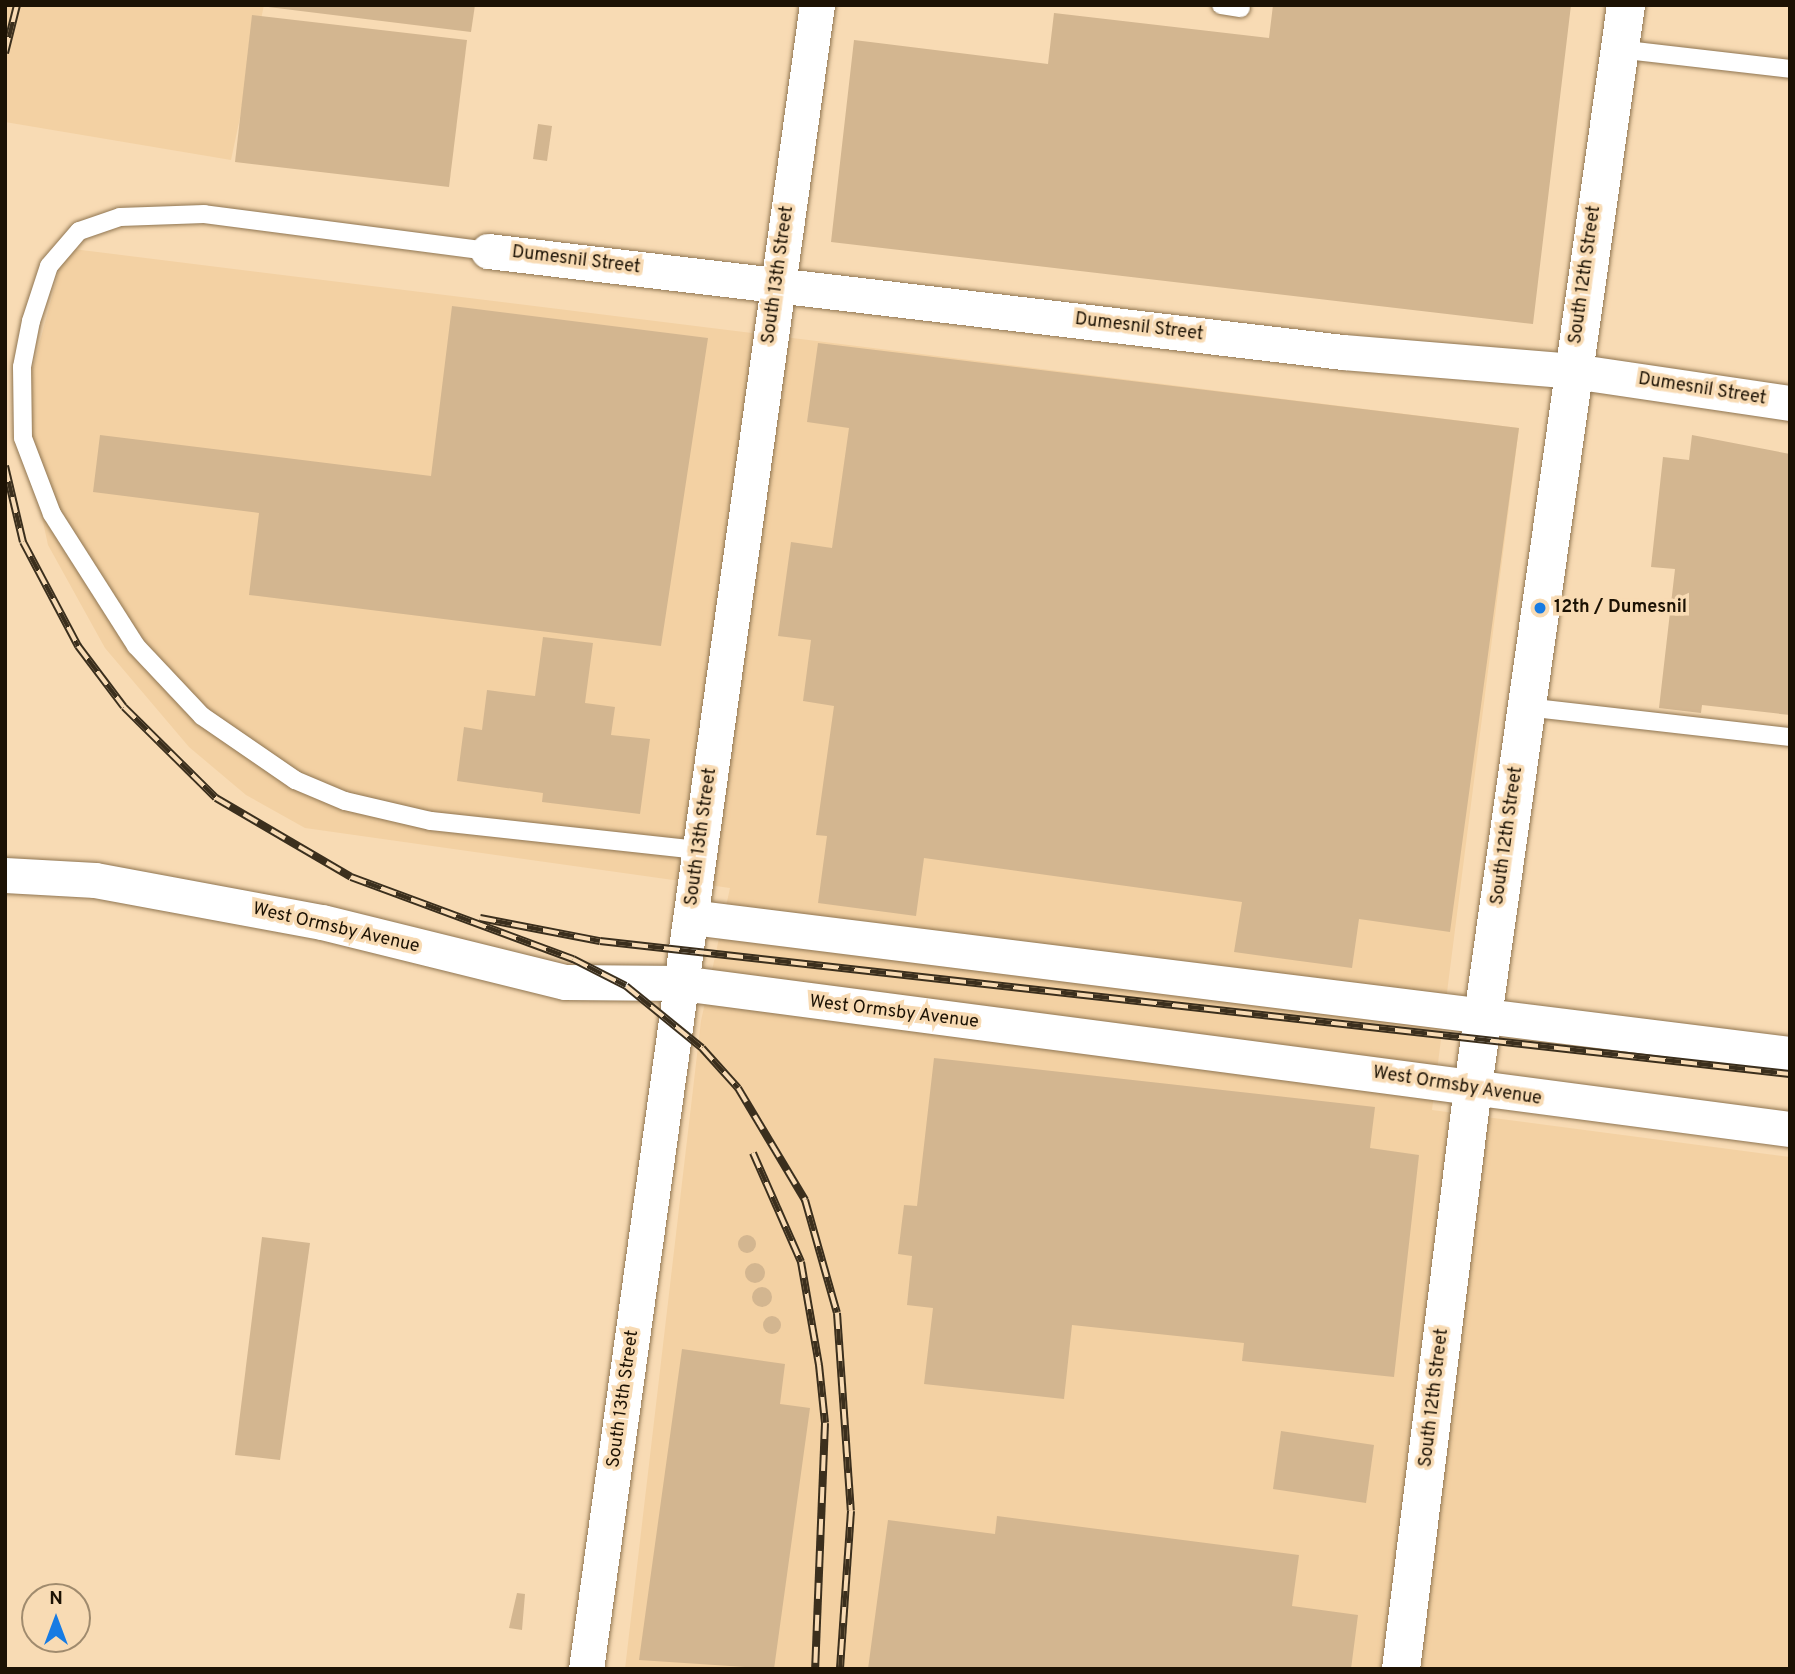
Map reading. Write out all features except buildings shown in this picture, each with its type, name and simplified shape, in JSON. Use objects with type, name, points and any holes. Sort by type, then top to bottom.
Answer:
[{"type":"street","name":"South 13th Street","points":[[586,1669],[817,5]]},
{"type":"street","name":"South 12th Street","points":[[1401,1669],[1473,1087],[1626,5]]},
{"type":"street","name":"Dumesnil Street","points":[[488,251],[1384,356],[1573,371],[1790,403]]},
{"type":"street","name":"West Ormsby Avenue","points":[[5,875],[95,880],[322,922],[565,982],[681,983],[1790,1129]]},
{"type":"street","points":[[691,917],[1790,1054]]},
{"type":"lane","points":[[1221,5],[1241,8]]},
{"type":"lane","points":[[1618,49],[1790,69]]},
{"type":"lane","points":[[488,251],[204,214],[120,217],[79,231],[49,266],[31,321],[22,367],[23,438],[52,513],[136,646],[201,716],[295,780],[345,801],[431,821],[700,850]]},
{"type":"lane","points":[[1526,707],[1790,737]]},
{"type":"shaded area","points":[[5,5],[264,5],[231,160],[5,122]]},
{"type":"shaded area","points":[[65,248],[1519,428],[1432,1110],[1790,1157],[1790,1669],[625,1669],[701,1021],[730,888],[305,828],[246,795],[189,747],[105,648],[48,545],[20,416]]},
{"type":"railway","points":[[5,53],[17,5]]},
{"type":"railway","points":[[5,466],[23,542],[78,646],[124,707],[216,798],[351,877],[573,959],[626,986],[702,1048],[738,1088],[805,1200],[837,1313],[851,1511],[840,1669]]},
{"type":"railway","points":[[480,918],[600,941],[1790,1074]]},
{"type":"railway","points":[[753,1153],[801,1262],[819,1365],[825,1423],[815,1669]]},
{"type":"place","name":"12th / Dumesnil","points":[[1540,608]]}]
